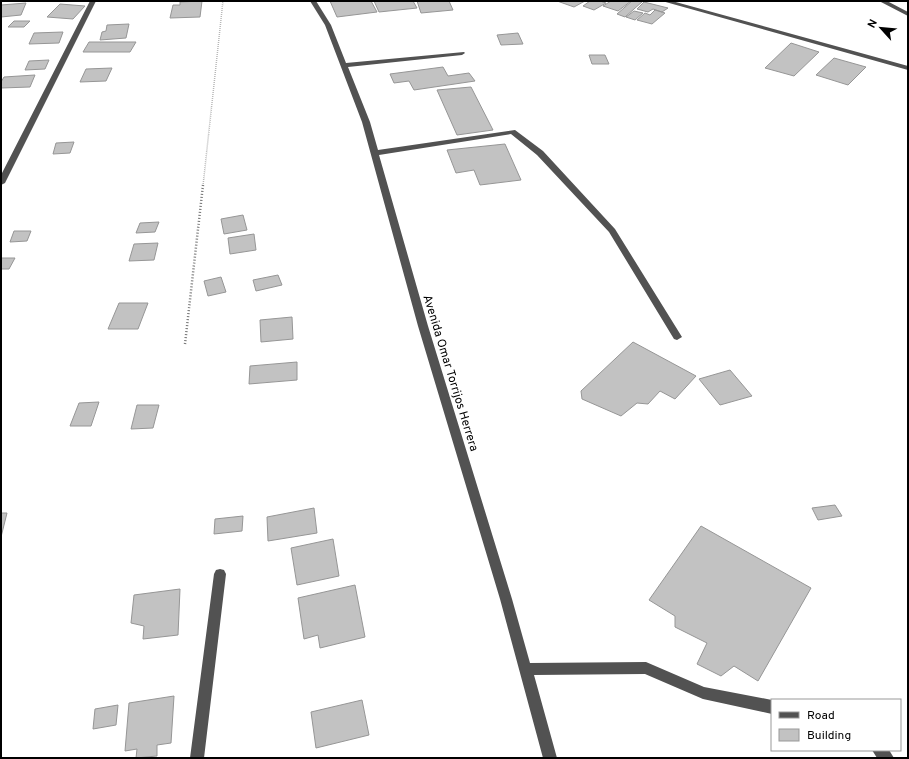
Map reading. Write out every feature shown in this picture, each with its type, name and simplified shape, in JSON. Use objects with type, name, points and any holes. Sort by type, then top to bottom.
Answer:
[{"type":"street","points":[[1,183],[93,1]]},
{"type":"street","name":"Avenida Omar Torrijos Herrera","points":[[313,1],[328,25],[366,122],[423,326],[492,551],[550,758]]},
{"type":"street","points":[[665,1],[908,68]]},
{"type":"street","points":[[882,1],[908,14]]},
{"type":"street","points":[[344,66],[462,53]]},
{"type":"street","points":[[375,154],[512,132],[540,153],[612,231],[677,337]]},
{"type":"street","points":[[197,758],[220,574]]},
{"type":"street","points":[[525,670],[646,668],[703,693],[771,707]]},
{"type":"path","points":[[185,344],[223,1]]},
{"type":"building","points":[[202,1],[200,17],[170,18],[173,5],[180,5],[180,2]]},
{"type":"building","points":[[330,1],[371,1],[377,12],[337,17]]},
{"type":"building","points":[[374,1],[413,1],[417,8],[379,12]]},
{"type":"building","points":[[417,1],[449,1],[453,10],[421,13]]},
{"type":"building","points":[[557,1],[585,1],[574,7]]},
{"type":"building","points":[[590,1],[600,1],[606,3],[594,10],[583,6]]},
{"type":"building","points":[[611,1],[631,1],[618,11],[603,6]]},
{"type":"building","points":[[632,1],[643,1],[625,17],[617,14]]},
{"type":"building","points":[[644,2],[668,8],[662,12],[653,9],[648,12],[637,9]]},
{"type":"building","points":[[26,3],[21,15],[1,17],[1,5]]},
{"type":"building","points":[[60,4],[85,6],[73,19],[47,17]]},
{"type":"building","points":[[655,10],[665,13],[652,24],[637,20],[645,13],[650,15]]},
{"type":"building","points":[[634,11],[643,13],[635,20],[626,17]]},
{"type":"building","points":[[14,21],[30,21],[24,27],[8,27]]},
{"type":"building","points":[[129,24],[126,38],[100,40],[102,32],[106,31],[107,25]]},
{"type":"building","points":[[63,32],[59,43],[29,44],[34,33]]},
{"type":"building","points":[[518,33],[523,44],[501,45],[497,35]]},
{"type":"building","points":[[89,42],[136,42],[130,52],[83,52]]},
{"type":"building","points":[[791,43],[819,52],[794,76],[765,68]]},
{"type":"building","points":[[589,55],[605,55],[609,64],[592,64]]},
{"type":"building","points":[[834,58],[866,67],[848,85],[816,75]]},
{"type":"building","points":[[49,60],[45,69],[25,70],[29,61]]},
{"type":"building","points":[[443,67],[448,76],[469,73],[475,81],[414,90],[409,81],[394,83],[390,74]]},
{"type":"building","points":[[112,68],[106,81],[80,82],[86,69]]},
{"type":"building","points":[[35,75],[30,87],[1,88],[1,82],[4,77]]},
{"type":"building","points":[[471,87],[493,130],[457,135],[437,90]]},
{"type":"building","points":[[74,142],[70,153],[53,154],[56,143]]},
{"type":"building","points":[[505,144],[521,180],[480,185],[474,170],[456,173],[447,150]]},
{"type":"building","points":[[243,215],[247,230],[224,234],[221,219]]},
{"type":"building","points":[[159,222],[155,232],[136,233],[140,223]]},
{"type":"building","points":[[14,231],[31,231],[27,241],[10,242]]},
{"type":"building","points":[[254,234],[256,250],[230,254],[228,238]]},
{"type":"building","points":[[158,243],[154,260],[129,261],[134,244]]},
{"type":"building","points":[[1,258],[15,258],[9,269],[1,269]]},
{"type":"building","points":[[278,275],[282,285],[256,291],[253,280]]},
{"type":"building","points":[[221,277],[226,292],[208,296],[204,281]]},
{"type":"building","points":[[119,303],[148,303],[138,329],[108,329]]},
{"type":"building","points":[[292,317],[293,339],[261,342],[260,320]]},
{"type":"building","points":[[633,342],[696,376],[675,399],[660,391],[648,404],[637,403],[621,416],[582,399],[581,391]]},
{"type":"building","points":[[297,362],[297,380],[249,384],[250,366]]},
{"type":"building","points":[[730,370],[752,396],[720,405],[699,379]]},
{"type":"building","points":[[99,402],[91,426],[70,426],[79,403]]},
{"type":"building","points":[[137,405],[159,405],[153,428],[131,429]]},
{"type":"building","points":[[835,505],[842,516],[818,520],[812,508]]},
{"type":"building","points":[[314,508],[317,533],[268,541],[267,517]]},
{"type":"building","points":[[1,513],[7,513],[1,537]]},
{"type":"building","points":[[243,516],[242,531],[214,534],[215,519]]},
{"type":"building","points":[[701,526],[811,588],[758,681],[734,666],[721,676],[697,664],[707,643],[675,627],[675,616],[649,600]]},
{"type":"building","points":[[333,539],[339,576],[297,585],[291,548]]},
{"type":"building","points":[[355,585],[365,637],[320,648],[318,635],[304,639],[298,598]]},
{"type":"building","points":[[180,589],[178,635],[143,639],[144,626],[131,623],[134,595]]},
{"type":"building","points":[[174,696],[171,743],[157,745],[157,756],[136,758],[137,749],[125,751],[129,703]]},
{"type":"building","points":[[362,700],[369,735],[316,748],[311,712]]},
{"type":"building","points":[[118,705],[116,725],[93,729],[95,709]]}]
